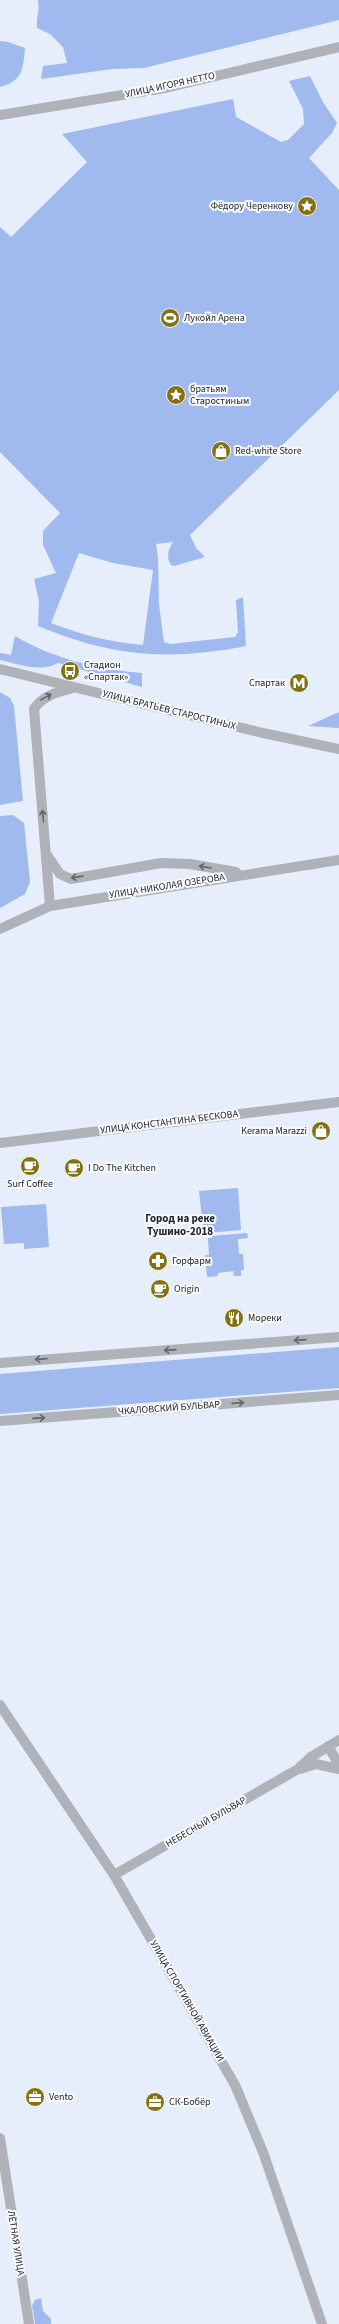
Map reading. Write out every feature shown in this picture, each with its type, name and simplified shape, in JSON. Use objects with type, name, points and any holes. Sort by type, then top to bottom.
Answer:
[{"type":"street","name":"УЛИЦА ИГОРЯ НЕТТО","points":[[0,115],[166,88],[339,47]]},
{"type":"street","name":"УЛИЦА БРАТЬЕВ СТАРОСТИНЫХ","points":[[0,669],[263,733],[339,749]]},
{"type":"street","points":[[50,906],[34,709],[39,701],[51,694],[75,687]]},
{"type":"street","points":[[46,854],[60,874],[71,879],[161,863],[190,864],[244,874]]},
{"type":"street","name":"УЛИЦА НИКОЛАЯ ОЗЕРОВА","points":[[0,929],[50,906],[339,860]]},
{"type":"street","name":"УЛИЦА КОНСТАНТИНА БЕСКОВА","points":[[0,1143],[339,1102]]},
{"type":"street","points":[[0,1362],[339,1337]]},
{"type":"street","name":"ЧКАЛОВСКИЙ БУЛЬВАР","points":[[0,1421],[339,1395]]},
{"type":"street","name":"УЛИЦА СПОРТИВНОЙ АВИАЦИИ","points":[[0,1705],[114,1875],[235,2085],[263,2152],[322,2324]]},
{"type":"street","name":"НЕБЕСНЫЙ БУЛЬВАР","points":[[298,1770],[311,1757],[339,1740]]},
{"type":"street","points":[[328,1746],[339,1765]]},
{"type":"street","name":"НЕБЕСНЫЙ БУЛЬВАР","points":[[114,1875],[298,1770],[316,1764],[339,1769]]},
{"type":"street","name":"ЛЁТНАЯ УЛИЦА","points":[[0,2138],[29,2324]]},
{"type":"shaded area","points":[[38,0],[339,0],[339,20],[144,68],[112,69],[41,79],[43,66],[67,63],[63,47],[50,34],[37,28],[39,7]]},
{"type":"shaded area","points":[[0,41],[25,48],[22,68],[17,78],[0,87]]},
{"type":"shaded area","name":"Лукойл Арена","points":[[310,76],[323,102],[337,123],[332,133],[309,158],[339,190],[339,390],[190,535],[196,548],[205,557],[174,566],[169,562],[168,556],[173,542],[156,544],[158,557],[159,605],[164,642],[170,644],[235,637],[238,632],[236,600],[243,597],[246,646],[191,654],[140,653],[116,650],[91,644],[38,626],[39,601],[34,579],[56,573],[43,545],[43,531],[60,513],[0,452],[0,227],[11,237],[87,162],[62,134],[233,99],[236,117],[281,142],[288,140],[304,124],[303,109],[289,81]],"holes":[[[79,553],[113,563],[153,570],[143,645],[96,637],[51,623]]]},
{"type":"shaded area","points":[[15,636],[44,651],[76,662],[110,669],[142,673],[142,687],[58,663],[51,666],[37,668],[0,660],[0,653],[11,655]]},
{"type":"shaded area","points":[[0,692],[10,698],[14,706],[23,801],[0,805]]},
{"type":"shaded area","points":[[339,712],[339,728],[308,726]]},
{"type":"shaded area","points":[[13,815],[24,823],[30,882],[25,894],[0,908],[0,816]]},
{"type":"shaded area","points":[[238,1188],[241,1230],[208,1233],[208,1227],[203,1227],[199,1191]]},
{"type":"shaded area","points":[[46,1204],[49,1247],[24,1249],[24,1243],[4,1244],[1,1207]]},
{"type":"shaded area","points":[[247,1233],[248,1238],[238,1239],[239,1254],[243,1254],[244,1270],[241,1270],[241,1276],[234,1276],[233,1271],[218,1273],[218,1276],[207,1277],[205,1255],[209,1255],[208,1238],[212,1238],[212,1236]]},
{"type":"shaded area","points":[[339,1347],[339,1388],[0,1414],[0,1374]]},
{"type":"shaded area","points":[[41,2298],[43,2311],[51,2319],[51,2324],[35,2324],[32,2306],[35,2300]]},
{"type":"place","name":"Фёдору Черенкову","points":[[307,206]]},
{"type":"place","name":"Лукойл Арена","points":[[170,318]]},
{"type":"place","name":"братьям Старостиным","points":[[176,395]]},
{"type":"place","name":"Red-white Store","points":[[221,451]]},
{"type":"place","name":"Стадион «Спартак»","points":[[70,671]]},
{"type":"place","name":"Спартак","points":[[299,683]]},
{"type":"place","name":"Kerama Marazzi","points":[[321,1131]]},
{"type":"place","name":"Surf Coffee","points":[[30,1166]]},
{"type":"place","name":"I Do The Kitchen","points":[[74,1168]]},
{"type":"place","name":"Горфарм","points":[[158,1261]]},
{"type":"place","name":"Origin","points":[[160,1289]]},
{"type":"place","name":"Мореки","points":[[234,1318]]},
{"type":"place","name":"Vento","points":[[35,2097]]},
{"type":"place","name":"СК-Бобёр","points":[[155,2102]]},
{"type":"district","name":"Город на реке Тушино-2018","points":[[180,1224]]}]
